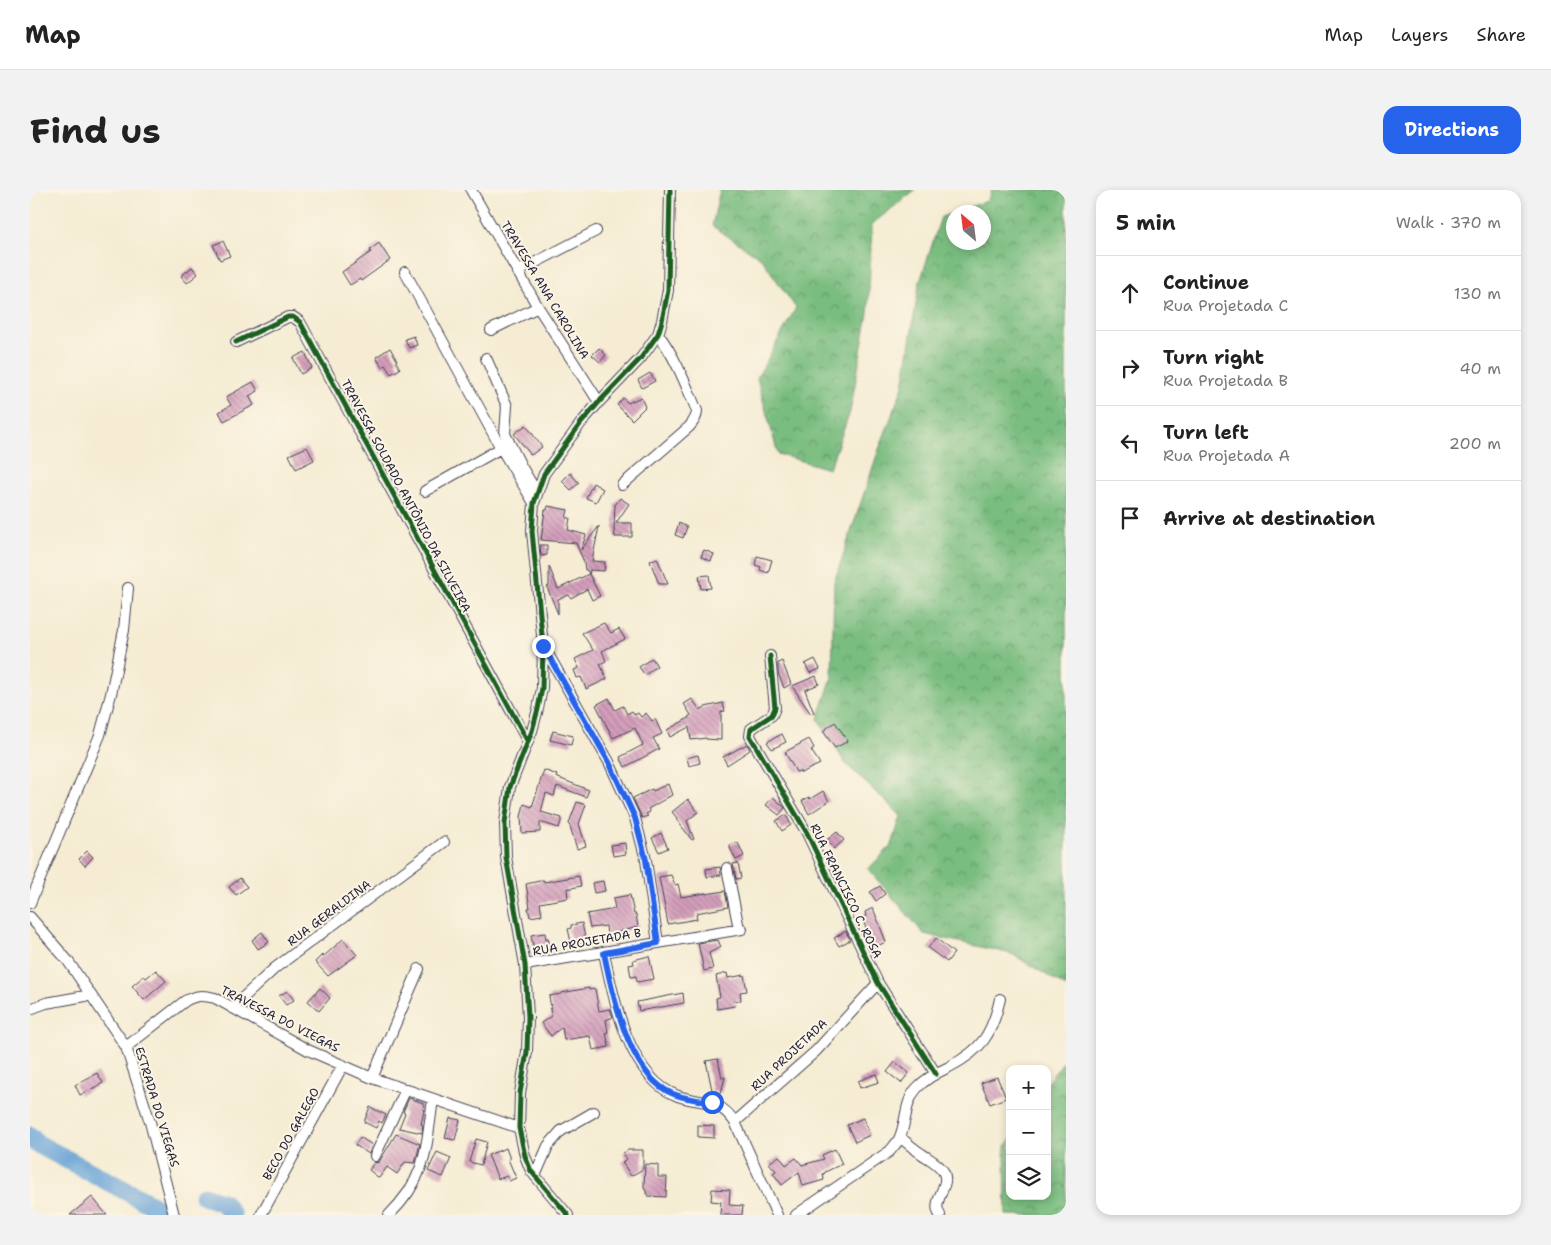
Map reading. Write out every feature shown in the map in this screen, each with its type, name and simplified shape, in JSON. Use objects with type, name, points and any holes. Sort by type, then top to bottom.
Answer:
[{"type":"street","name":"TRAVESSA ANA CAROLINA","points":[[471,190],[538,307],[599,402]]},
{"type":"street","points":[[568,1215],[531,1171],[525,1156],[519,1128],[520,1093],[527,1052],[528,1026],[525,966],[506,857],[505,824],[510,787],[528,742],[538,710],[542,688],[543,646],[532,531],[536,498],[544,474],[581,423],[641,358],[658,334],[668,290],[670,190]]},
{"type":"street","points":[[518,272],[596,231]]},
{"type":"street","points":[[405,272],[501,448],[536,498]]},
{"type":"street","points":[[491,330],[538,307]]},
{"type":"street","name":"TRAVESSA SOLDADO ANTÔNIO DA SILVEIRA","points":[[236,342],[288,317],[293,317],[300,322],[528,742]]},
{"type":"street","points":[[622,484],[689,427],[697,415],[697,411],[678,370],[658,334]]},
{"type":"street","points":[[486,358],[507,406],[505,434],[536,498]]},
{"type":"street","points":[[425,491],[501,448]]},
{"type":"street","points":[[30,903],[100,735],[111,694],[124,630],[128,588]]},
{"type":"street","points":[[543,646],[609,762],[635,818],[646,860],[658,943]]},
{"type":"street","name":"RUA FRANCISCO C. ROSA","points":[[770,656],[774,708],[772,715],[751,729],[750,736],[807,833],[878,983],[936,1074]]},
{"type":"street","name":"RUA GERALDINA","points":[[232,1008],[275,968],[444,842]]},
{"type":"street","name":"RUA PROJETADA B","points":[[525,966],[741,929],[727,868]]},
{"type":"street","name":"ESTRADA DO VIEGAS","points":[[30,917],[68,961],[126,1047],[150,1122],[174,1215]]},
{"type":"street","points":[[604,953],[620,1020],[639,1061],[652,1079],[666,1090],[679,1096],[712,1102],[727,1112],[735,1122],[777,1215]]},
{"type":"street","points":[[372,1078],[419,969]]},
{"type":"street","name":"RUA PROJETADA","points":[[735,1122],[816,1051],[878,983]]},
{"type":"street","name":"TRAVESSA DO VIEGAS","points":[[126,1047],[185,1001],[194,996],[203,995],[214,998],[308,1050],[372,1078],[519,1128]]},
{"type":"street","points":[[30,1009],[46,1003],[91,996]]},
{"type":"street","points":[[796,1215],[890,1152],[900,1137],[907,1108],[917,1088],[979,1047],[995,1019],[1000,999]]},
{"type":"street","name":"BECO DO GALEGO","points":[[261,1215],[343,1065]]},
{"type":"street","points":[[375,1156],[406,1089]]},
{"type":"street","points":[[389,1215],[402,1202],[418,1178],[424,1158],[433,1099]]},
{"type":"street","points":[[535,1176],[548,1146],[561,1131],[594,1112]]},
{"type":"street","points":[[900,1137],[935,1162],[944,1172],[943,1189],[937,1204],[937,1210],[940,1215]]},
{"type":"green space","points":[[720,190],[915,190],[872,224],[868,313],[850,412],[829,469],[778,454],[757,378],[796,308],[761,258],[712,226]]},
{"type":"green space","points":[[992,190],[1066,190],[1066,987],[1012,954],[924,934],[868,869],[892,845],[901,816],[845,763],[818,719],[832,678],[834,582],[878,452],[903,386],[919,285],[941,217],[946,215],[946,250],[991,250],[991,205],[975,205],[987,201]]},
{"type":"green space","points":[[1066,1058],[1066,1215],[1006,1215],[1005,1148],[1006,1146],[1006,1200],[1051,1200],[1051,1078]]},
{"type":"building","points":[[223,241],[230,256],[220,260],[213,245]]},
{"type":"building","points":[[379,243],[390,260],[361,281],[360,279],[350,285],[342,272],[371,252],[370,250]]},
{"type":"building","points":[[192,267],[198,274],[187,283],[181,276]]},
{"type":"building","points":[[414,336],[417,345],[409,348],[405,339]]},
{"type":"building","points":[[390,348],[400,369],[391,374],[385,365],[382,367],[376,357]]},
{"type":"building","points":[[599,348],[606,355],[600,362],[592,355]]},
{"type":"building","points":[[305,352],[312,368],[301,374],[293,358]]},
{"type":"building","points":[[650,373],[655,381],[642,388],[638,380]]},
{"type":"building","points":[[253,382],[258,391],[249,396],[254,405],[224,421],[219,412],[231,405],[226,397]]},
{"type":"building","points":[[641,397],[645,407],[632,420],[617,405],[623,398],[628,403]]},
{"type":"building","points":[[526,425],[542,447],[531,455],[514,434]]},
{"type":"building","points":[[307,447],[314,460],[296,469],[289,455]]},
{"type":"building","points":[[570,473],[579,483],[571,490],[562,481]]},
{"type":"building","points":[[593,483],[603,489],[596,502],[586,498]]},
{"type":"building","points":[[620,498],[629,504],[616,523],[632,523],[632,537],[615,537],[615,505]]},
{"type":"building","points":[[548,506],[568,510],[566,518],[570,518],[568,530],[586,535],[581,550],[599,526],[592,561],[605,562],[604,571],[590,570],[589,574],[585,570],[584,562],[576,543],[541,540],[545,510],[547,510]]},
{"type":"building","points":[[679,523],[687,527],[683,538],[675,535]]},
{"type":"building","points":[[540,545],[547,545],[547,555],[541,556]]},
{"type":"building","points":[[704,550],[714,554],[711,561],[701,557]]},
{"type":"building","points":[[757,556],[772,560],[768,573],[760,570],[761,567],[755,565]]},
{"type":"building","points":[[657,558],[668,584],[659,584],[650,561]]},
{"type":"building","points":[[549,566],[558,589],[589,574],[600,596],[592,600],[587,589],[571,598],[569,595],[558,599],[558,614],[547,587],[549,586]]},
{"type":"building","points":[[709,575],[711,588],[701,589],[699,576]]},
{"type":"building","points":[[604,623],[611,633],[619,629],[625,639],[602,651],[606,661],[600,664],[607,679],[586,689],[581,677],[577,678],[574,670],[579,668],[575,659],[593,650],[582,633]]},
{"type":"building","points":[[652,658],[657,666],[645,675],[639,667]]},
{"type":"building","points":[[815,659],[820,669],[810,673],[805,664]]},
{"type":"building","points":[[782,661],[791,684],[784,688],[778,673],[778,663]]},
{"type":"building","points":[[816,676],[819,684],[805,690],[814,713],[811,714],[792,686]]},
{"type":"building","points":[[609,698],[615,710],[623,706],[627,714],[632,711],[635,715],[638,713],[641,717],[646,713],[652,721],[655,719],[662,734],[653,738],[659,749],[625,767],[620,757],[643,745],[635,728],[613,738],[596,705]]},
{"type":"building","points":[[692,699],[700,710],[723,703],[725,711],[721,712],[721,740],[706,738],[691,740],[689,727],[670,737],[667,730],[691,715],[684,704]]},
{"type":"building","points":[[835,722],[848,741],[835,748],[823,731]]},
{"type":"building","points":[[553,731],[573,736],[571,745],[550,740]]},
{"type":"building","points":[[782,734],[786,742],[772,749],[767,742]]},
{"type":"building","points":[[809,739],[814,748],[811,750],[820,764],[801,773],[800,771],[796,772],[785,752]]},
{"type":"building","points":[[747,744],[750,750],[727,765],[723,757]]},
{"type":"building","points":[[698,755],[700,763],[689,766],[687,758]]},
{"type":"building","points":[[544,770],[557,775],[556,777],[589,790],[586,797],[557,786],[554,796],[546,793],[541,812],[562,818],[559,828],[540,822],[540,832],[522,833],[521,817],[524,804],[532,807]]},
{"type":"building","points":[[668,784],[672,795],[648,809],[650,812],[646,814],[648,816],[642,818],[633,798]]},
{"type":"building","points":[[823,791],[829,801],[809,814],[802,801],[809,797],[810,799]]},
{"type":"building","points":[[773,797],[785,808],[779,815],[766,805]]},
{"type":"building","points":[[688,799],[698,812],[687,821],[694,839],[692,840],[672,812]]},
{"type":"building","points":[[577,802],[586,805],[579,824],[586,846],[577,849],[569,823]]},
{"type":"building","points":[[786,815],[791,825],[782,831],[776,821]]},
{"type":"building","points":[[837,832],[844,840],[834,849],[827,840]]},
{"type":"building","points":[[661,833],[668,848],[659,852],[652,838]]},
{"type":"building","points":[[625,843],[626,854],[613,856],[611,845]]},
{"type":"building","points":[[738,843],[744,856],[736,860],[730,848],[730,845]]},
{"type":"building","points":[[87,851],[93,857],[85,866],[79,859]]},
{"type":"building","points":[[738,863],[741,878],[736,879],[733,864]]},
{"type":"building","points":[[720,867],[721,875],[707,877],[706,869]]},
{"type":"building","points":[[671,875],[675,885],[678,884],[681,897],[725,891],[728,907],[696,913],[697,919],[668,924],[659,877]]},
{"type":"building","points":[[579,876],[581,886],[567,889],[568,898],[540,903],[542,915],[530,917],[526,884]]},
{"type":"building","points":[[240,878],[247,887],[236,895],[229,887]]},
{"type":"building","points":[[603,881],[605,891],[594,893],[592,883]]},
{"type":"building","points":[[880,886],[885,894],[876,901],[870,892]]},
{"type":"building","points":[[630,895],[638,927],[607,935],[606,926],[590,928],[587,914],[615,909],[613,898]]},
{"type":"building","points":[[873,908],[886,942],[870,949],[866,938],[869,936],[862,918],[866,916],[865,912]]},
{"type":"building","points":[[582,923],[586,943],[572,946],[568,929],[571,928],[571,925]]},
{"type":"building","points":[[846,931],[850,940],[839,946],[834,938]]},
{"type":"building","points":[[262,932],[269,942],[258,949],[252,940]]},
{"type":"building","points":[[545,933],[551,952],[535,955],[531,935]]},
{"type":"building","points":[[936,938],[954,953],[947,962],[928,948]]},
{"type":"building","points":[[343,939],[357,955],[328,976],[315,962]]},
{"type":"building","points":[[718,940],[721,947],[709,953],[713,969],[704,971],[698,943]]},
{"type":"building","points":[[649,956],[654,979],[637,982],[636,976],[631,977],[629,965],[634,964],[633,960]]},
{"type":"building","points":[[156,970],[166,981],[144,1000],[132,986],[144,976],[146,978]]},
{"type":"building","points":[[727,973],[728,978],[744,975],[747,991],[740,992],[741,1000],[734,1001],[735,1006],[717,1009],[716,998],[720,997],[716,976]]},
{"type":"building","points":[[320,988],[330,998],[319,1011],[308,1001]]},
{"type":"building","points":[[589,988],[589,990],[595,989],[599,1011],[610,1009],[613,1017],[606,1020],[609,1047],[593,1050],[590,1036],[564,1040],[562,1027],[551,1036],[541,1023],[551,1016],[549,996]]},
{"type":"building","points":[[287,991],[294,1000],[286,1005],[279,996]]},
{"type":"building","points":[[683,993],[684,1003],[639,1011],[637,1002]]},
{"type":"building","points":[[718,1059],[722,1078],[725,1077],[721,1093],[712,1090],[706,1061]]},
{"type":"building","points":[[895,1062],[909,1073],[901,1083],[887,1072]]},
{"type":"building","points":[[97,1073],[103,1083],[80,1095],[75,1085]]},
{"type":"building","points":[[876,1074],[879,1082],[860,1088],[858,1081]]},
{"type":"building","points":[[997,1077],[1006,1098],[990,1104],[981,1083]]},
{"type":"building","points":[[409,1098],[423,1103],[422,1133],[399,1128]]},
{"type":"building","points":[[370,1107],[386,1115],[382,1123],[379,1121],[376,1128],[364,1122]]},
{"type":"building","points":[[450,1118],[460,1120],[455,1140],[445,1138]]},
{"type":"building","points":[[863,1118],[870,1135],[855,1142],[847,1125]]},
{"type":"building","points":[[698,1125],[714,1126],[714,1138],[698,1137]]},
{"type":"building","points":[[396,1134],[420,1144],[415,1163],[405,1162],[397,1174],[387,1167],[379,1178],[369,1170],[374,1163],[379,1162]]},
{"type":"building","points":[[360,1137],[372,1145],[369,1154],[355,1145]]},
{"type":"building","points":[[476,1139],[487,1142],[481,1165],[469,1162]]},
{"type":"building","points":[[506,1148],[510,1159],[508,1159],[516,1178],[509,1181],[507,1176],[498,1179],[488,1155]]},
{"type":"building","points":[[835,1149],[842,1164],[825,1172],[823,1174],[824,1180],[803,1186],[799,1172],[782,1185],[773,1173],[776,1171],[769,1163],[779,1156],[786,1165],[796,1158],[802,1165],[824,1159],[822,1155]]},
{"type":"building","points":[[628,1150],[643,1150],[643,1169],[631,1176],[622,1162],[627,1159],[623,1153]]},
{"type":"building","points":[[437,1152],[451,1158],[443,1177],[428,1171]]},
{"type":"building","points":[[645,1164],[658,1165],[658,1177],[667,1177],[666,1197],[648,1196],[644,1187]]},
{"type":"building","points":[[712,1189],[730,1190],[729,1205],[743,1206],[742,1215],[720,1215],[721,1202],[711,1201]]},
{"type":"building","points":[[92,1197],[107,1215],[70,1215]]},
{"type":"waterway","points":[[30,1136],[36,1143],[156,1207]]},
{"type":"waterway","points":[[204,1196],[224,1203],[232,1215]]},
{"type":"cycle path","points":[[568,1215],[531,1171],[525,1156],[519,1128],[520,1093],[527,1052],[528,1017],[525,965],[506,857],[505,823],[510,787],[532,731],[542,688],[543,646],[532,531],[534,503],[544,474],[581,423],[641,358],[658,334],[668,290],[670,190]]},
{"type":"cycle path","points":[[236,342],[288,317],[293,317],[300,322],[528,742]]},
{"type":"cycle path","points":[[770,656],[775,708],[772,715],[751,729],[750,736],[807,833],[878,983],[936,1074]]},
{"type":"route","points":[[543,646],[609,762],[635,818],[646,860],[658,943],[604,953],[620,1020],[639,1061],[652,1079],[666,1090],[679,1096],[712,1102]]}]
